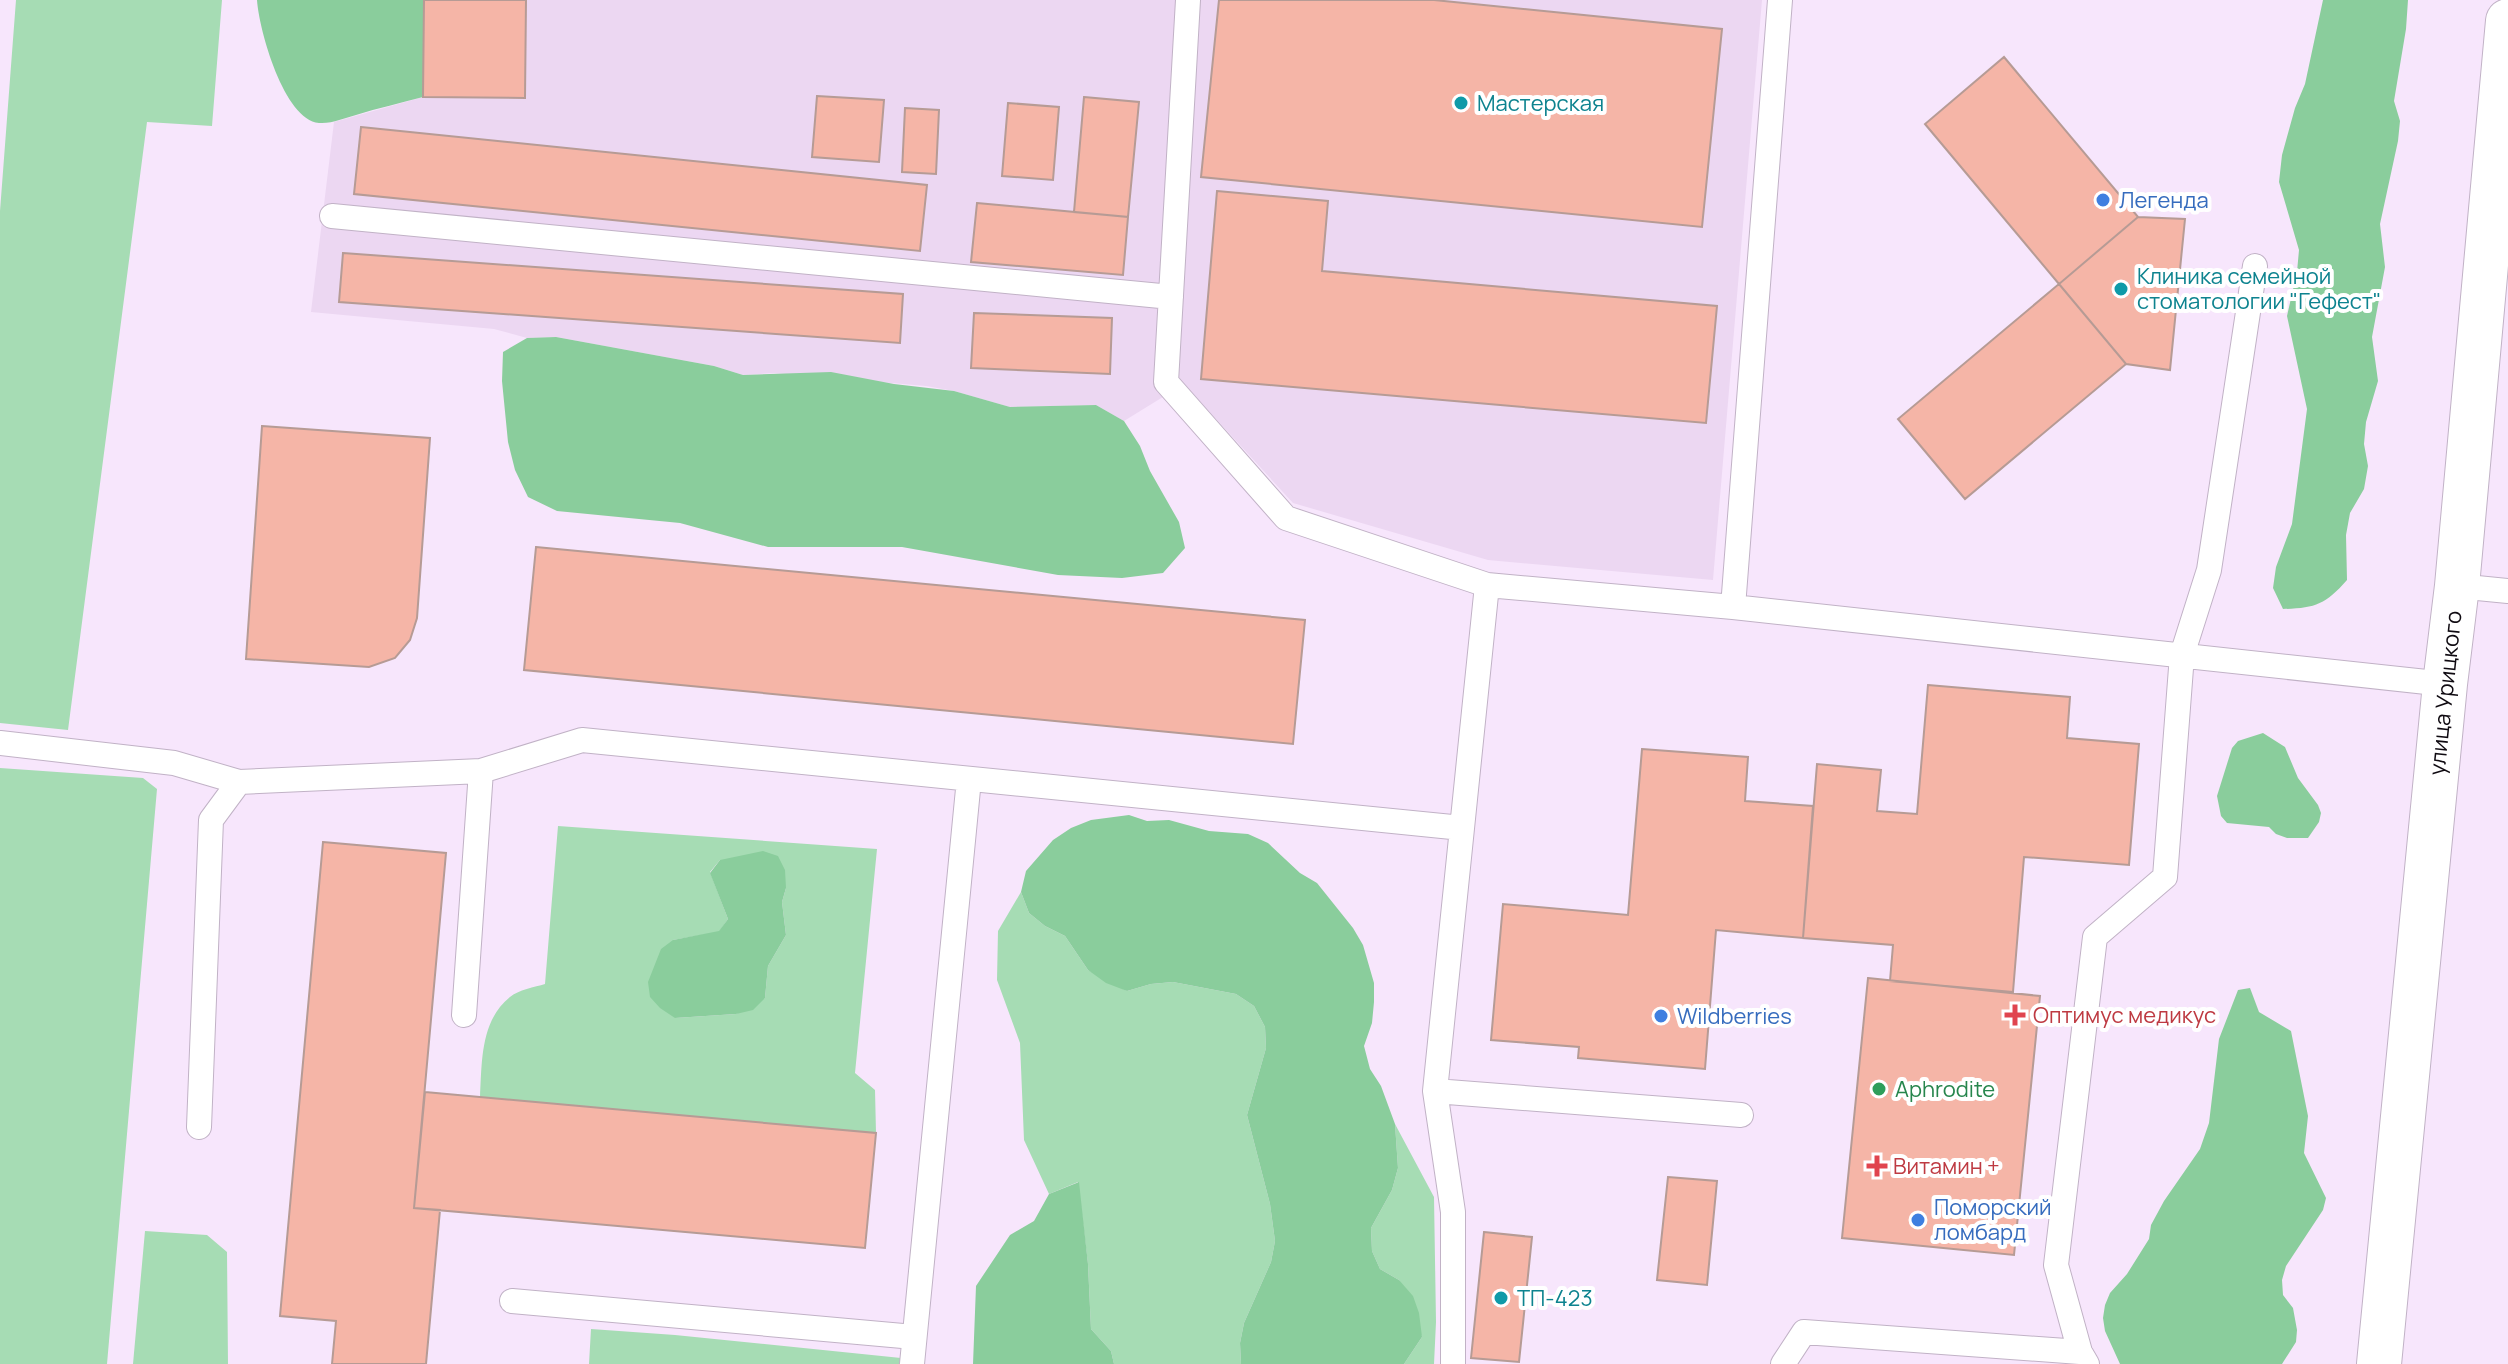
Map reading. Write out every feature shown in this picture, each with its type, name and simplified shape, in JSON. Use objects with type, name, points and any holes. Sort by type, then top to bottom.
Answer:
[{"type":"main road","name":"улица Урицкого","points":[[2379,1364],[2503,119],[2508,21]]},
{"type":"lane","points":[[1188,0],[1166,382],[1286,518],[1487,585],[1733,607],[2445,684]]},
{"type":"lane","points":[[1733,607],[1780,0]]},
{"type":"lane","points":[[332,216],[1171,297]]},
{"type":"lane","points":[[1783,1364],[1804,1332],[2084,1358],[2056,1265],[2095,937],[2165,877],[2182,655],[2209,570],[2255,266]]},
{"type":"lane","points":[[1453,1364],[1453,1212],[1435,1091],[1487,585]]},
{"type":"lane","points":[[2457,586],[2508,591]]},
{"type":"lane","points":[[0,743],[174,763],[239,782],[481,771],[582,740],[1462,828]]},
{"type":"lane","points":[[464,1015],[481,771]]},
{"type":"lane","points":[[912,1364],[969,779]]},
{"type":"lane","points":[[199,1127],[211,820],[239,782]]},
{"type":"lane","points":[[1435,1091],[1741,1115]]},
{"type":"lane","points":[[512,1301],[914,1337]]},
{"type":"shaded area","points":[[424,0],[1762,0],[1713,580],[1488,560],[1293,503],[1184,384],[1124,421],[1096,405],[1010,407],[926,386],[774,373],[743,375],[714,366],[556,337],[527,338],[494,329],[311,312],[334,122],[423,97]]},
{"type":"green space","points":[[16,0],[222,0],[212,126],[147,122],[68,730],[0,723],[0,211]]},
{"type":"green space","points":[[257,0],[424,0],[423,97],[329,123],[306,118],[295,107],[276,72]]},
{"type":"green space","points":[[2323,0],[2408,0],[2394,101],[2400,121],[2398,141],[2380,224],[2385,267],[2372,337],[2378,381],[2366,422],[2364,444],[2368,466],[2364,489],[2350,513],[2346,535],[2347,580],[2319,604],[2283,609],[2273,588],[2276,567],[2292,524],[2307,409],[2287,316],[2299,250],[2279,182],[2282,155],[2305,84]]},
{"type":"green space","points":[[556,337],[714,366],[743,375],[831,372],[954,391],[1010,407],[1096,405],[1124,421],[1140,446],[1150,471],[1179,522],[1185,548],[1163,573],[1122,578],[1058,575],[902,547],[768,547],[680,523],[557,511],[528,497],[515,470],[508,442],[502,381],[503,352],[527,338]]},
{"type":"green space","points":[[2263,733],[2285,747],[2298,778],[2318,805],[2321,813],[2319,822],[2308,838],[2287,838],[2269,827],[2227,823],[2221,816],[2217,796],[2232,748],[2238,741]]},
{"type":"green space","points":[[0,768],[143,778],[157,789],[107,1364],[0,1364]]},
{"type":"green space","points":[[1129,815],[1147,821],[1169,820],[1209,831],[1248,834],[1268,843],[1300,873],[1317,883],[1363,945],[1374,983],[1372,1023],[1364,1046],[1370,1069],[1381,1086],[1395,1124],[1398,1168],[1392,1190],[1371,1228],[1372,1251],[1380,1269],[1399,1280],[1413,1296],[1419,1313],[1422,1337],[1404,1364],[1241,1364],[1240,1343],[1244,1323],[1271,1262],[1275,1241],[1270,1204],[1247,1115],[1266,1048],[1265,1027],[1254,1006],[1236,994],[1173,982],[1127,991],[1106,983],[1088,970],[1065,936],[1029,913],[1021,892],[1026,871],[1053,840],[1091,820]]},
{"type":"green space","points":[[558,826],[877,849],[855,1073],[875,1090],[876,1133],[480,1097],[484,1043],[493,1018],[513,995],[545,984]],"holes":[[[720,860],[786,888],[782,902],[786,935],[768,966],[765,998],[736,1014],[675,1018],[673,940],[719,932],[728,919],[710,872]]]},
{"type":"green space","points":[[763,851],[778,856],[785,870],[786,888],[782,902],[786,935],[768,966],[765,998],[753,1010],[736,1014],[675,1018],[650,997],[648,982],[661,949],[673,940],[719,931],[728,919],[710,873],[720,860]]},
{"type":"green space","points":[[1021,892],[1029,913],[1065,936],[1088,970],[1127,991],[1173,982],[1236,994],[1254,1006],[1265,1027],[1266,1048],[1247,1115],[1270,1204],[1275,1241],[1271,1262],[1244,1323],[1240,1343],[1241,1364],[1114,1364],[1111,1351],[1091,1329],[1088,1264],[1078,1182],[1049,1194],[1024,1140],[1020,1043],[997,980],[998,931]]},
{"type":"green space","points":[[2250,988],[2259,1012],[2291,1031],[2308,1116],[2304,1153],[2326,1198],[2323,1210],[2286,1266],[2282,1280],[2283,1295],[2293,1308],[2296,1342],[2282,1364],[2120,1364],[2105,1331],[2105,1305],[2110,1293],[2127,1274],[2149,1239],[2151,1225],[2164,1201],[2200,1149],[2209,1123],[2219,1039],[2238,990]]},
{"type":"green space","points":[[1395,1124],[1434,1197],[1434,1364],[1404,1364],[1422,1337],[1399,1280],[1380,1269],[1372,1251],[1371,1228],[1392,1190],[1398,1168]]},
{"type":"green space","points":[[1079,1182],[1091,1329],[1111,1351],[1114,1364],[973,1364],[976,1286],[1010,1235],[1034,1221],[1049,1194]]},
{"type":"green space","points":[[145,1231],[207,1235],[227,1252],[228,1364],[133,1364]]},
{"type":"green space","points":[[591,1329],[901,1358],[900,1364],[589,1364]]},
{"type":"building","points":[[424,0],[526,0],[525,98],[423,97]]},
{"type":"building","name":"Мастерская","points":[[1219,0],[1434,0],[1722,29],[1702,227],[1201,177]]},
{"type":"building","points":[[2004,57],[2138,217],[2185,219],[2170,370],[2126,364],[1965,499],[1898,419],[2059,284],[1925,124]]},
{"type":"building","points":[[817,96],[884,100],[879,162],[812,157]]},
{"type":"building","points":[[1084,97],[1139,102],[1128,217],[1074,212]]},
{"type":"building","points":[[1008,103],[1059,107],[1053,180],[1002,176]]},
{"type":"building","points":[[905,108],[939,110],[936,174],[902,172]]},
{"type":"building","points":[[361,127],[927,185],[920,251],[354,194]]},
{"type":"building","points":[[1217,191],[1328,201],[1322,271],[1717,306],[1706,423],[1201,379]]},
{"type":"building","points":[[977,203],[1128,217],[1123,275],[971,262]]},
{"type":"building","name":"Клиника семейной стоматологии \"Гефест\"","points":[[2138,217],[2185,219],[2170,370],[2126,364],[2059,284]]},
{"type":"building","points":[[343,253],[903,294],[900,343],[339,302]]},
{"type":"building","points":[[974,313],[1112,318],[1110,374],[971,368]]},
{"type":"building","points":[[262,426],[430,438],[417,618],[410,640],[395,658],[369,667],[246,659]]},
{"type":"building","points":[[536,547],[1305,620],[1293,744],[524,670]]},
{"type":"building","points":[[1928,685],[2070,697],[2067,738],[2139,744],[2129,865],[2024,857],[2013,992],[1890,981],[1893,945],[1803,938],[1817,764],[1881,770],[1877,811],[1917,814]]},
{"type":"building","points":[[1642,749],[1748,757],[1745,801],[1813,806],[1803,938],[1716,930],[1705,1069],[1578,1058],[1579,1047],[1491,1040],[1503,904],[1628,915]]},
{"type":"building","points":[[323,842],[446,853],[414,1208],[440,1210],[426,1364],[332,1364],[336,1321],[280,1316]]},
{"type":"building","points":[[1868,978],[2040,996],[2014,1255],[1842,1238]]},
{"type":"building","points":[[425,1092],[876,1133],[865,1248],[414,1208]]},
{"type":"building","points":[[1668,1177],[1717,1181],[1707,1285],[1657,1280]]},
{"type":"building","name":"ТП-423","points":[[1484,1232],[1532,1237],[1519,1362],[1471,1358]]},
{"type":"place","name":"Мастерская","points":[[1461,103]]},
{"type":"place","name":"Легенда","points":[[2103,200]]},
{"type":"place","name":"Клиника семейной стоматологии \"Гефест\"","points":[[2121,289]]},
{"type":"place","name":"Оптимус медикус","points":[[2015,1015]]},
{"type":"place","name":"Wildberries","points":[[1661,1016]]},
{"type":"place","name":"Aphrodite","points":[[1879,1089]]},
{"type":"place","name":"Витамин +","points":[[1877,1166]]},
{"type":"place","name":"Поморский ломбард","points":[[1918,1220]]},
{"type":"place","name":"ТП-423","points":[[1501,1298]]}]
